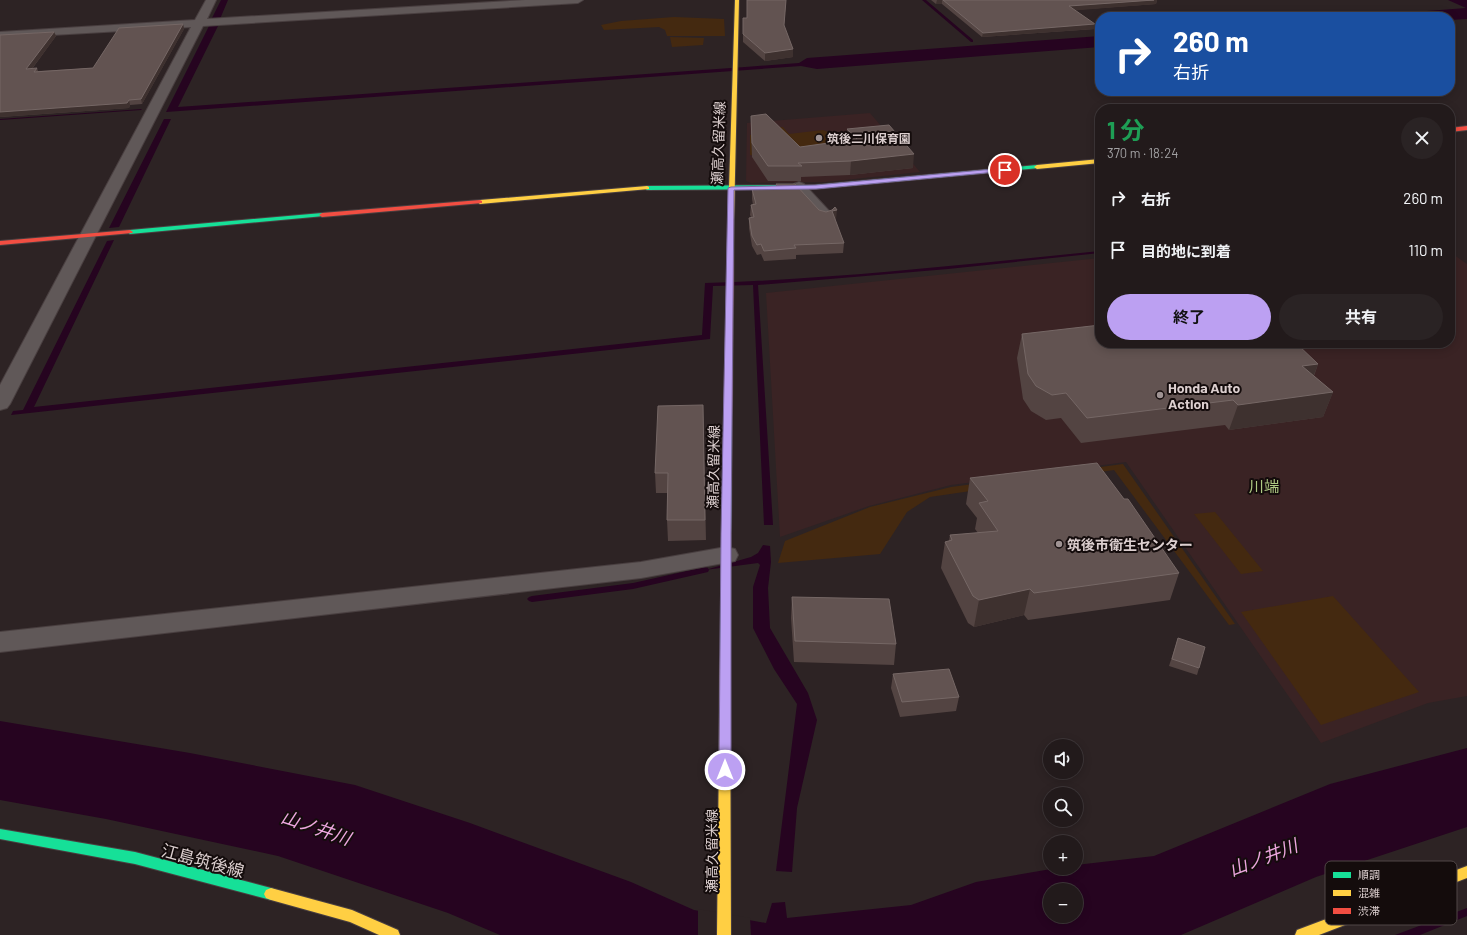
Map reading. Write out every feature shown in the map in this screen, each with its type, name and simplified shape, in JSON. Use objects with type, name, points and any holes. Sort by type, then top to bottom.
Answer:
[{"type":"main road","name":"瀬高久留米線","points":[[724,935],[726,556],[731,188],[737,0]]},
{"type":"main road","points":[[1455,129],[1467,128]]},
{"type":"main road","points":[[0,244],[641,188],[799,187],[1095,161]]},
{"type":"main road","name":"江島筑後線","points":[[0,834],[135,858],[352,916],[393,935]]},
{"type":"main road","points":[[1457,876],[1467,872]]},
{"type":"main road","points":[[1302,935],[1328,925]]},
{"type":"street","points":[[0,404],[211,0]]},
{"type":"street","points":[[0,35],[578,0]]},
{"type":"street","points":[[799,187],[825,216]]},
{"type":"street","points":[[0,642],[641,570],[726,556]]},
{"type":"shaded area","points":[[674,17],[724,19],[725,36],[667,36],[665,30],[659,27],[604,30],[601,25],[621,21]]},
{"type":"shaded area","points":[[670,37],[704,38],[703,45],[672,47]]},
{"type":"shaded area","name":"筑後二川保育園","points":[[870,113],[920,172],[826,182],[751,183],[746,181],[747,123]]},
{"type":"shaded area","points":[[783,127],[789,134],[823,130],[841,137],[850,151],[779,159],[750,155],[750,135],[770,133],[769,128]]},
{"type":"shaded area","points":[[1455,256],[1467,264],[1467,696],[1428,703],[1321,743],[1126,462],[951,485],[869,506],[780,537],[766,293],[1095,259],[1095,348],[1455,348]]},
{"type":"shaded area","points":[[1123,464],[1235,624],[1229,625],[1114,470],[930,497],[907,512],[880,554],[778,563],[785,541],[870,507],[951,487]]},
{"type":"shaded area","points":[[1215,512],[1263,571],[1241,574],[1194,514]]},
{"type":"shaded area","points":[[1333,596],[1419,692],[1321,725],[1241,612]]},
{"type":"water","points":[[221,0],[228,0],[220,19],[211,20]]},
{"type":"water","points":[[1448,0],[1467,0],[1467,19],[1455,20],[1455,12],[1414,12],[1466,8]]},
{"type":"water","points":[[210,24],[219,24],[178,107],[799,63],[807,58],[1095,36],[1095,47],[817,69],[801,66],[166,112]]},
{"type":"water","points":[[142,109],[141,110],[0,120],[0,119]]},
{"type":"water","points":[[164,119],[171,119],[119,227],[109,228]]},
{"type":"water","points":[[114,240],[34,407],[702,335],[705,283],[853,275],[1095,252],[1095,254],[948,269],[758,285],[773,525],[764,525],[753,285],[713,286],[710,339],[11,415],[13,411],[23,410],[107,241]]},
{"type":"water","points":[[763,545],[770,546],[771,562],[768,588],[770,628],[808,693],[817,720],[797,808],[792,872],[776,871],[797,704],[774,669],[753,628],[753,587],[760,565],[758,563],[705,570],[751,557],[758,553]]},
{"type":"water","name":"山ノ井川","points":[[0,721],[190,753],[355,785],[470,823],[631,882],[694,910],[766,923],[772,903],[785,902],[787,918],[911,905],[976,882],[1043,870],[1043,875],[1083,875],[1083,864],[1154,856],[1330,784],[1467,748],[1467,827],[1364,861],[1325,861],[1325,874],[1181,935],[500,935],[448,913],[278,856],[106,819],[0,800]]},
{"type":"water","points":[[1467,908],[1467,916],[1457,920],[1457,912]]},
{"type":"water","points":[[1422,925],[1445,925],[1420,935],[1395,935]]},
{"type":"pier","points":[[698,909],[750,918],[751,935],[698,935]]},
{"type":"building","points":[[747,0],[786,0],[784,25],[793,49],[765,53],[743,34],[743,18],[747,18]]},
{"type":"building","points":[[943,0],[1154,0],[1069,6],[1095,24],[983,33]]},
{"type":"building","points":[[183,24],[141,99],[129,100],[127,103],[0,112],[0,35],[54,32],[26,69],[37,68],[34,72],[93,68],[119,28]]},
{"type":"building","points":[[766,114],[800,147],[857,139],[847,129],[889,125],[914,154],[851,161],[798,163],[802,166],[768,166],[752,143],[751,116]]},
{"type":"building","points":[[776,184],[795,184],[819,210],[826,212],[835,207],[837,210],[832,211],[844,243],[794,245],[796,248],[764,251],[761,244],[757,245],[752,236],[749,218],[754,217],[751,205],[756,204],[752,189],[779,188]]},
{"type":"building","name":"Honda Auto Action","points":[[1095,326],[1095,348],[1301,348],[1318,364],[1302,366],[1333,392],[1238,405],[1233,400],[1087,418],[1066,393],[1052,395],[1036,386],[1028,374],[1022,334]]},
{"type":"building","points":[[703,405],[705,520],[667,520],[668,473],[655,473],[658,406]]},
{"type":"building","name":"筑後市衛生センター","points":[[1097,463],[1124,499],[1128,499],[1179,573],[1034,593],[1030,589],[979,600],[973,596],[945,542],[952,540],[950,535],[998,531],[979,503],[988,501],[970,478]]},
{"type":"building","points":[[792,597],[889,599],[896,644],[795,641]]},
{"type":"building","points":[[1178,638],[1205,647],[1199,668],[1172,659]]},
{"type":"building","points":[[949,669],[959,697],[902,702],[893,674]]},
{"type":"waterway","points":[[924,0],[972,41]]},
{"type":"waterway","points":[[532,599],[633,586],[705,570]]},
{"type":"traffic: fast","points":[[647,188],[815,187],[1037,167]]},
{"type":"traffic: fast","points":[[130,232],[322,215]]},
{"type":"traffic: fast","points":[[725,655],[728,415]]},
{"type":"traffic: fast","points":[[0,834],[135,858],[271,894]]},
{"type":"traffic: slow","points":[[731,219],[737,0]]},
{"type":"traffic: slow","points":[[1037,167],[1095,161]]},
{"type":"traffic: slow","points":[[480,202],[647,188]]},
{"type":"traffic: slow","points":[[724,935],[725,655]]},
{"type":"traffic: slow","points":[[1457,876],[1467,872]]},
{"type":"traffic: slow","points":[[271,894],[352,916],[393,935]]},
{"type":"traffic: slow","points":[[1302,935],[1328,925]]},
{"type":"traffic: jam","points":[[1455,129],[1467,128]]},
{"type":"traffic: jam","points":[[322,215],[480,202]]},
{"type":"traffic: jam","points":[[728,415],[731,219]]},
{"type":"traffic: jam","points":[[0,243],[130,232]]},
{"type":"place","name":"筑後二川保育園","points":[[819,138]]},
{"type":"place","name":"Honda Auto Action","points":[[1160,395]]},
{"type":"place","name":"筑後市衛生センター","points":[[1059,544]]},
{"type":"district","name":"川端","points":[[1264,486]]},
{"type":"route","points":[[725,770],[726,534],[731,188],[816,187],[1005,170]]}]
